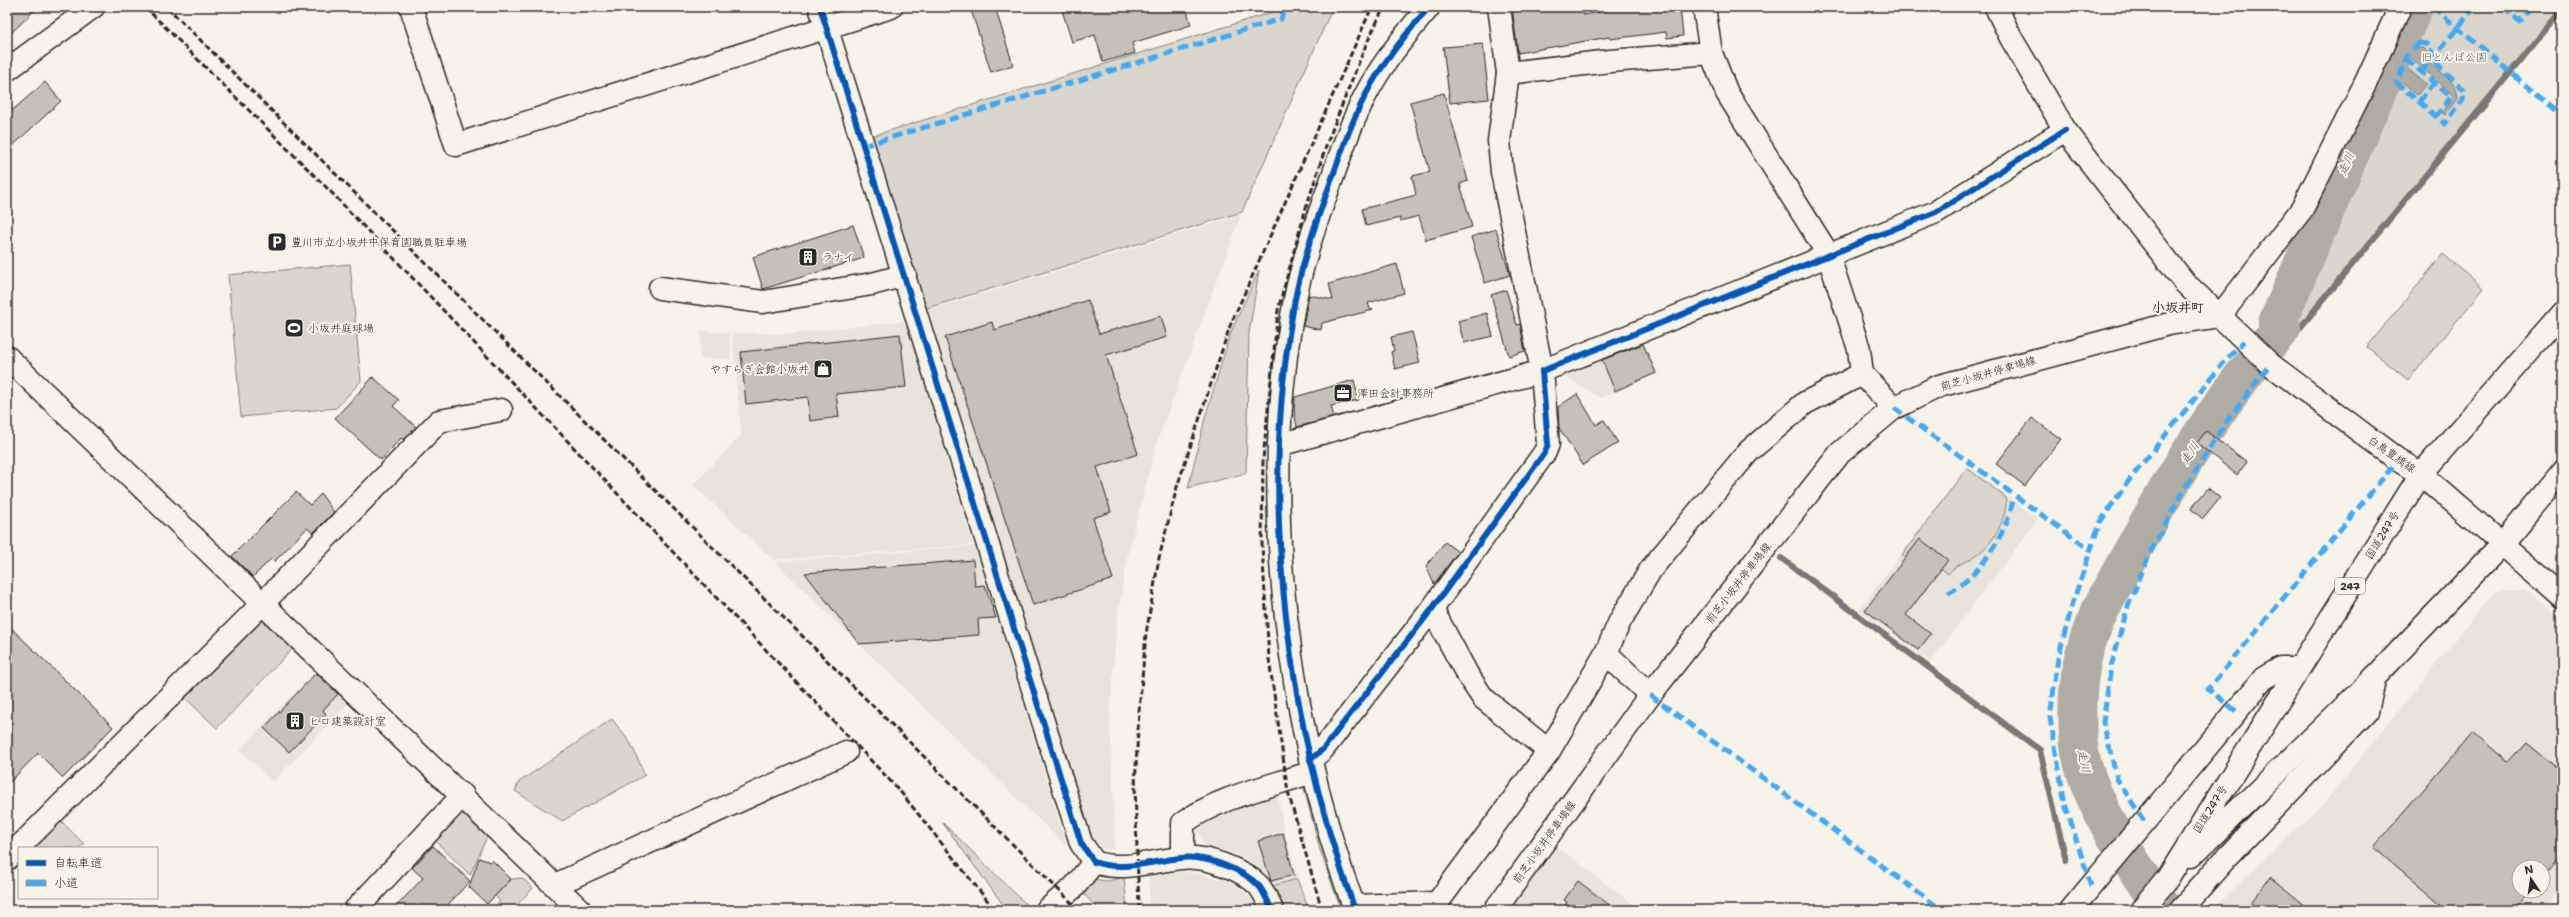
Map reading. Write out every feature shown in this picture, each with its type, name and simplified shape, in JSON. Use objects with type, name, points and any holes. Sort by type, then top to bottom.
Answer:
[{"type":"main road","points":[[7,70],[93,7]]},
{"type":"main road","points":[[411,7],[456,145],[823,17],[891,7]]},
{"type":"main road","points":[[1429,7],[1377,75],[1346,140],[1312,234],[1292,314],[1282,385],[1279,445],[1280,533],[1288,624],[1296,689],[1311,766],[1354,908],[1434,906],[1549,751],[1606,653],[1620,621],[1651,569],[1749,451],[1805,403],[1862,374]]},
{"type":"main road","points":[[1183,857],[1184,823],[1195,814],[1311,766],[1432,609],[1545,452],[1548,444],[1542,371],[1502,172],[1499,141],[1508,73],[1499,7]]},
{"type":"main road","points":[[1704,7],[1712,53],[1727,93],[1828,254],[1859,349],[1862,374],[1894,408]]},
{"type":"main road","points":[[1996,7],[2011,38],[2065,130],[2185,283],[2220,316],[2302,209],[2366,82],[2400,7]]},
{"type":"main road","points":[[823,17],[1081,843],[1094,862],[1111,866],[1136,866],[1183,857],[1214,861],[1247,876],[1260,887],[1272,910]]},
{"type":"main road","points":[[1508,73],[1610,61],[1712,53]]},
{"type":"main road","points":[[1279,445],[1542,371],[1828,254],[1936,212],[2065,130]]},
{"type":"main road","points":[[660,288],[763,302],[872,284],[904,275]]},
{"type":"main road","name":"国道247号","points":[[2167,879],[2421,474],[2562,313]]},
{"type":"main road","name":"前芝小坂井停車場線","points":[[1495,910],[1650,695],[1840,453],[1894,408],[1939,386],[1985,372],[2169,324],[2220,316]]},
{"type":"main road","name":"白鳥豊橋線","points":[[2220,316],[2270,364],[2398,460],[2421,474],[2562,596]]},
{"type":"main road","points":[[10,366],[263,603],[463,795],[580,910]]},
{"type":"main road","points":[[19,847],[263,603],[440,421],[501,410]]},
{"type":"main road","name":"国道247号","points":[[2142,910],[2167,879],[2375,677],[2502,544],[2562,471]]},
{"type":"main road","points":[[1432,609],[1467,674],[1483,698],[1549,751]]},
{"type":"main road","points":[[1606,653],[1650,695]]},
{"type":"main road","points":[[2071,910],[2264,678],[2281,668],[2298,668]]},
{"type":"main road","points":[[2180,910],[2227,857],[2367,711],[2375,677]]},
{"type":"main road","points":[[555,885],[846,752]]},
{"type":"main road","points":[[355,910],[463,795]]},
{"type":"main road","points":[[7,859],[18,848]]},
{"type":"main road","points":[[1047,910],[1075,886],[1094,862]]},
{"type":"shaded area","points":[[2418,48],[2424,48],[2430,57],[2427,61],[2447,77],[2455,87],[2458,99],[2445,115],[2442,113],[2453,99],[2452,94],[2410,57]]},
{"type":"shaded area","points":[[2407,68],[2426,84],[2417,95],[2401,81]]},
{"type":"shaded area","points":[[1241,215],[1157,442],[1127,557],[1117,621],[1110,714],[1115,850],[1101,848],[1089,838],[925,311]]},
{"type":"shaded area","points":[[906,321],[973,545],[774,560],[693,485],[741,435],[732,333],[786,334]]},
{"type":"shaded area","points":[[701,331],[730,333],[731,359],[700,359]]},
{"type":"shaded area","points":[[1642,339],[1658,373],[1601,398],[1560,374]]},
{"type":"shaded area","points":[[1967,467],[2038,519],[1930,662],[1859,610]]},
{"type":"shaded area","points":[[975,546],[1067,847],[775,562]]},
{"type":"shaded area","points":[[2530,591],[2562,618],[2562,887],[2543,910],[2212,910],[2325,802],[2494,592]]},
{"type":"shaded area","points":[[318,668],[352,700],[273,782],[240,750]]},
{"type":"shaded area","points":[[1277,791],[1283,827],[1298,878],[1271,885],[1255,865],[1241,857],[1215,848],[1207,850],[1194,823]]},
{"type":"shaded area","points":[[1556,846],[1641,910],[1507,910]]},
{"type":"shaded area","points":[[1187,872],[1222,879],[1232,883],[1245,892],[1259,910],[1149,910],[1149,873]]},
{"type":"shaded area","points":[[553,895],[568,910],[538,910]]},
{"type":"green space","points":[[1289,7],[1333,7],[1242,212],[924,309],[869,137]]},
{"type":"green space","name":"旧とんぼ公園","points":[[2420,7],[2561,7],[2284,343],[2277,337],[2285,328],[2281,324],[2388,85]]},
{"type":"green space","points":[[2443,254],[2484,288],[2408,380],[2367,347]]},
{"type":"green space","name":"小坂井庭球場","points":[[350,264],[361,381],[336,408],[241,417],[228,275]]},
{"type":"green space","points":[[1259,270],[1249,333],[1246,473],[1188,488],[1205,418],[1231,332]]},
{"type":"green space","points":[[1967,468],[2005,497],[2005,510],[1998,531],[1990,543],[1980,553],[1955,567],[1948,574],[1925,555],[1916,566],[1902,555]]},
{"type":"green space","points":[[259,612],[295,646],[217,728],[179,692]]},
{"type":"green space","points":[[612,719],[631,744],[645,775],[562,821],[515,791],[519,782]]},
{"type":"green space","points":[[1310,778],[1350,910],[1341,910],[1320,850],[1302,781]]},
{"type":"green space","points":[[461,805],[489,832],[470,875],[431,837]]},
{"type":"green space","points":[[56,816],[84,844],[80,847],[25,847]]},
{"type":"green space","points":[[942,822],[1032,910],[1007,910]]},
{"type":"green space","points":[[1124,877],[1127,910],[1100,910],[1078,889],[1090,879],[1108,881]]},
{"type":"green space","points":[[522,878],[533,888],[512,910],[495,910],[494,908],[500,901],[495,896],[512,879]]},
{"type":"green space","points":[[1297,879],[1309,910],[1286,910],[1272,886]]},
{"type":"building","points":[[7,7],[38,7],[7,37]]},
{"type":"building","points":[[982,7],[995,7],[1013,65],[991,72],[971,10]]},
{"type":"building","points":[[1061,7],[1186,7],[1191,25],[1132,43],[1135,53],[1103,62],[1095,35],[1072,42]]},
{"type":"building","points":[[1512,7],[1583,7],[1583,15],[1624,7],[1680,7],[1683,36],[1667,38],[1666,32],[1610,39],[1609,37],[1518,53]]},
{"type":"building","points":[[1483,44],[1489,99],[1450,103],[1443,47]]},
{"type":"building","points":[[45,82],[61,101],[7,151],[7,115]]},
{"type":"building","points":[[1444,93],[1468,181],[1460,184],[1472,227],[1426,240],[1419,216],[1400,221],[1400,218],[1366,226],[1362,209],[1416,195],[1412,176],[1430,172],[1410,102]]},
{"type":"building","name":"ラナイ","points":[[853,225],[864,258],[763,289],[753,257]]},
{"type":"building","points":[[1496,229],[1510,275],[1485,283],[1471,237]]},
{"type":"building","points":[[1397,264],[1404,293],[1368,303],[1370,309],[1373,310],[1322,323],[1321,330],[1303,326],[1309,295],[1333,300],[1329,284]]},
{"type":"building","points":[[1506,290],[1517,325],[1520,324],[1525,351],[1509,356],[1491,295]]},
{"type":"building","points":[[1088,300],[1099,334],[1161,316],[1167,337],[1106,355],[1138,454],[1097,467],[1111,512],[1093,518],[1113,579],[1033,605],[945,337],[992,322],[994,330]]},
{"type":"building","points":[[1487,313],[1493,336],[1464,343],[1458,321]]},
{"type":"building","points":[[1412,332],[1420,363],[1395,369],[1391,352],[1394,351],[1391,337]]},
{"type":"building","name":"やすらぎ会館小坂井","points":[[900,334],[906,387],[836,394],[839,417],[810,421],[808,397],[746,404],[741,352]]},
{"type":"building","points":[[1643,344],[1656,373],[1615,391],[1602,360]]},
{"type":"building","points":[[373,377],[399,400],[393,406],[416,427],[404,440],[401,438],[381,460],[335,418]]},
{"type":"building","points":[[1354,380],[1359,400],[1331,406],[1334,417],[1297,427],[1294,411],[1295,397]]},
{"type":"building","points":[[1577,394],[1596,425],[1604,420],[1618,443],[1583,465],[1559,428],[1558,407]]},
{"type":"building","points":[[2032,418],[2061,439],[2025,486],[1996,464]]},
{"type":"building","points":[[2206,431],[2247,462],[2237,475],[2197,443]]},
{"type":"building","points":[[2208,488],[2220,498],[2203,519],[2191,509]]},
{"type":"building","points":[[296,492],[310,505],[321,494],[334,512],[313,533],[307,528],[274,562],[271,559],[253,577],[232,556]]},
{"type":"building","points":[[1920,539],[1948,560],[1906,615],[1931,634],[1918,650],[1865,610]]},
{"type":"building","points":[[1445,542],[1458,552],[1434,584],[1426,566]]},
{"type":"building","points":[[973,560],[975,586],[985,585],[996,618],[978,619],[979,635],[859,644],[805,573]]},
{"type":"building","points":[[7,624],[113,727],[63,778],[38,753],[7,785]]},
{"type":"building","name":"ヒロ建築設計室","points":[[316,673],[338,694],[323,710],[326,714],[289,752],[264,728]]},
{"type":"building","points":[[2473,732],[2508,762],[2526,742],[2562,772],[2562,855],[2551,868],[2551,859],[2511,859],[2511,899],[2524,899],[2515,910],[2448,910],[2374,847]]},
{"type":"building","points":[[1283,833],[1294,875],[1271,881],[1258,841]]},
{"type":"building","points":[[433,846],[470,881],[443,910],[393,910],[423,878],[412,868]]},
{"type":"building","points":[[479,858],[490,862],[492,860],[511,879],[487,904],[469,887]]},
{"type":"building","points":[[2270,877],[2311,910],[2244,910]]},
{"type":"building","points":[[1578,881],[1616,910],[1562,910],[1567,902],[1564,900]]},
{"type":"waterway","name":"走川","points":[[2164,910],[2107,822],[2098,804],[2083,765],[2080,754],[2077,714],[2078,688],[2086,648],[2097,618],[2111,589],[2184,462],[2240,380],[2260,353],[2282,328],[2277,323],[2414,7]]},
{"type":"waterway","points":[[2246,369],[2286,345],[2562,10]]},
{"type":"waterway","points":[[1781,558],[2040,750],[2066,860]]},
{"type":"railway","points":[[145,7],[330,191],[899,790],[995,910]]},
{"type":"railway","points":[[167,7],[1079,910]]},
{"type":"railway","points":[[1139,910],[1135,786],[1139,711],[1146,634],[1159,558],[1177,487],[1230,326],[1372,7]]},
{"type":"railway","points":[[1322,910],[1288,792],[1269,659],[1262,545],[1263,459],[1278,310],[1305,211],[1327,143],[1365,47],[1384,7]]},
{"type":"marked path","points":[[863,146],[1281,19],[1285,7]]},
{"type":"marked path","points":[[2433,7],[2562,116]]},
{"type":"marked path","points":[[2421,72],[2475,7]]},
{"type":"marked path","points":[[2503,7],[2519,21],[2532,7]]},
{"type":"marked path","points":[[2419,43],[2427,44],[2431,47],[2432,59],[2464,90],[2463,100],[2445,124],[2397,83],[2407,56],[2419,43]]},
{"type":"marked path","points":[[2406,59],[2451,97],[2436,116]]},
{"type":"marked path","points":[[2419,102],[2433,83]]},
{"type":"marked path","points":[[2091,886],[2065,804],[2050,718],[2058,658],[2073,602],[2100,522],[2130,479],[2225,361],[2244,341]]},
{"type":"marked path","points":[[2144,821],[2117,779],[2103,722],[2111,667],[2127,609],[2150,553],[2182,493],[2224,425],[2270,364]]},
{"type":"marked path","points":[[1894,408],[2089,549]]},
{"type":"marked path","points":[[2236,711],[2208,689],[2398,460]]},
{"type":"marked path","points":[[1948,593],[1959,586],[1981,566],[1998,540],[2005,526],[2013,500]]},
{"type":"marked path","points":[[1650,695],[1942,910]]},
{"type":"cycle path","points":[[820,7],[1081,843],[1094,862],[1105,865],[1137,865],[1181,858],[1201,859],[1223,864],[1243,874],[1259,886],[1272,910]]},
{"type":"cycle path","points":[[1355,910],[1332,840],[1312,767],[1297,692],[1286,617],[1280,541],[1278,465],[1282,390],[1292,316],[1303,266],[1345,142],[1356,114],[1377,75],[1395,48],[1429,7]]},
{"type":"cycle path","points":[[1310,760],[1323,749],[1432,609],[1545,452],[1548,444],[1542,371],[1936,212],[2065,130]]},
{"type":"place","name":"豊川市立小坂井中保育園職員駐車場","points":[[277,242]]},
{"type":"place","name":"ラナイ","points":[[808,257]]},
{"type":"place","name":"小坂井庭球場","points":[[294,328]]},
{"type":"place","name":"やすらぎ会館小坂井","points":[[823,369]]},
{"type":"place","name":"澤田会計事務所","points":[[1343,393]]},
{"type":"place","name":"ヒロ建築設計室","points":[[295,721]]},
{"type":"district","name":"小坂井町","points":[[2178,307]]}]
